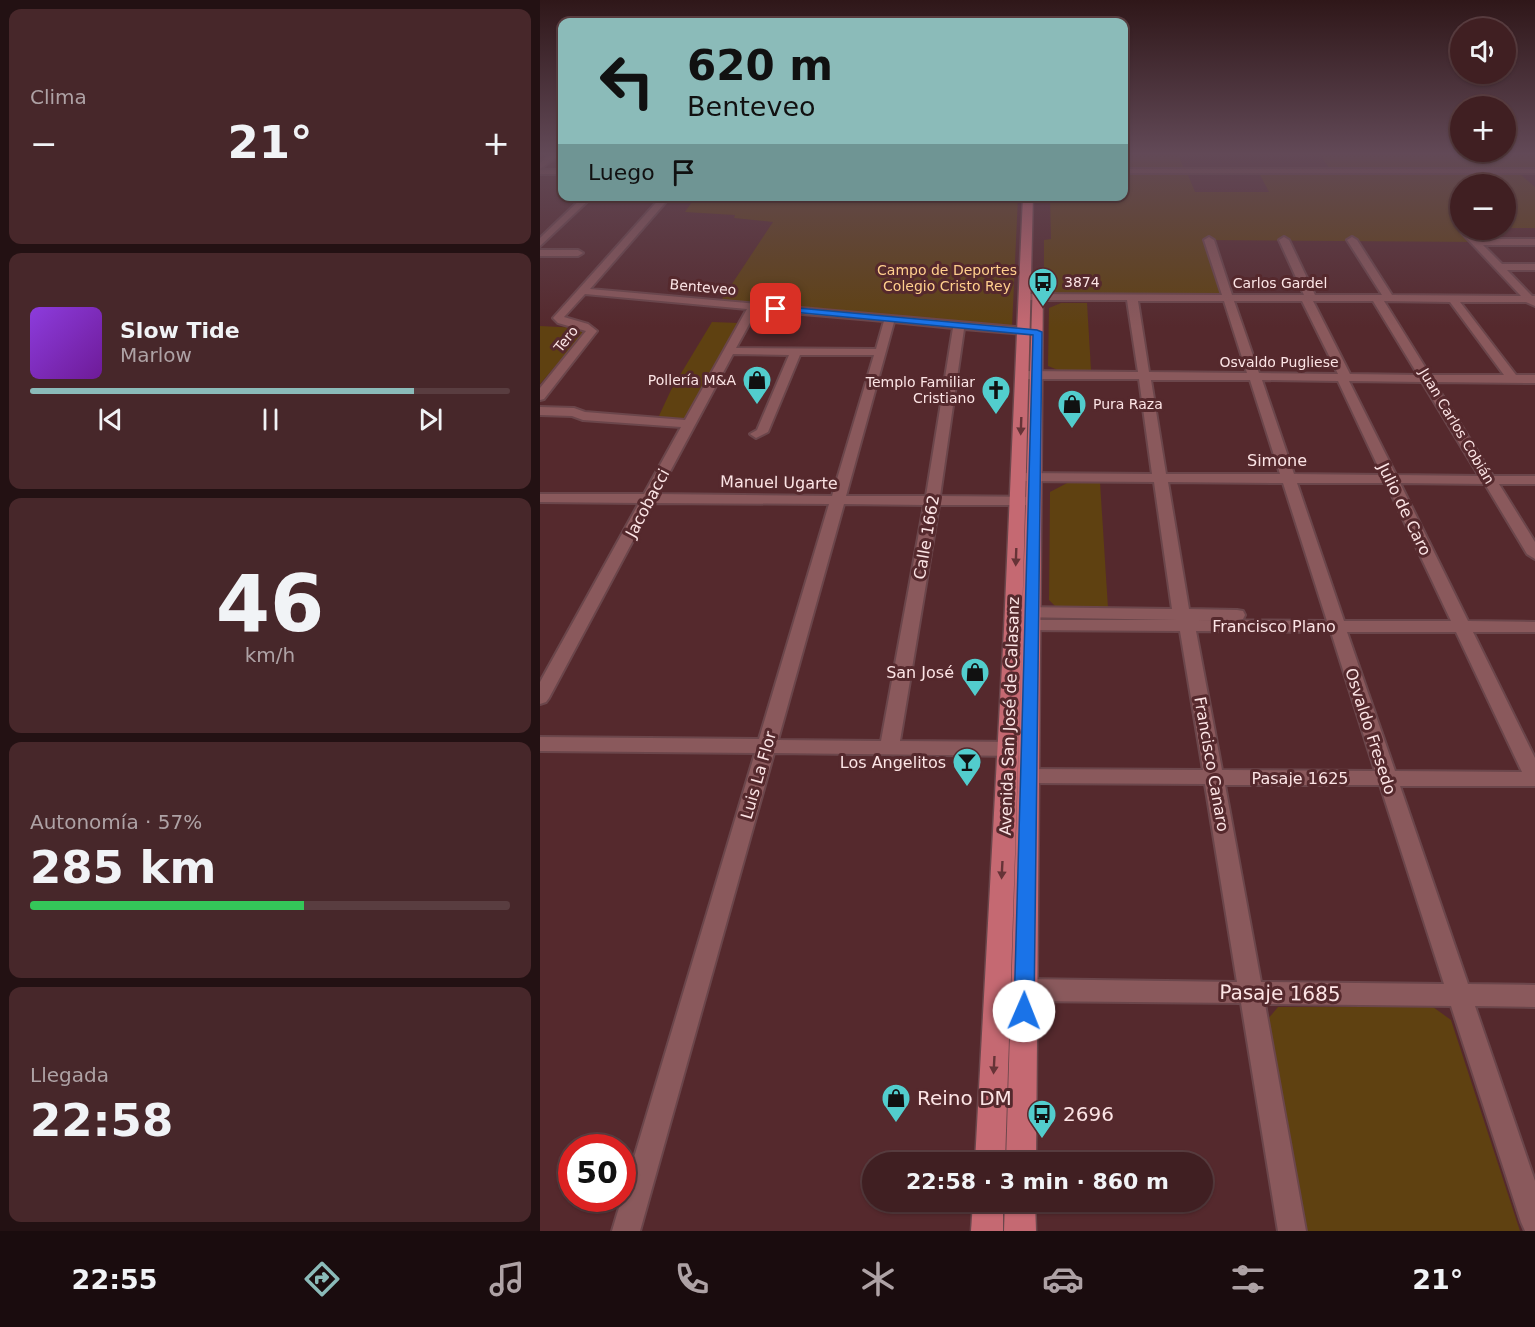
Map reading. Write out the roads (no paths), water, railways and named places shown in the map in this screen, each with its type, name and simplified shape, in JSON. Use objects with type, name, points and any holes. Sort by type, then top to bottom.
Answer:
[{"type":"main road","name":"Avenida San José de Calasanz","points":[[991,1152],[1018,749],[1032,297],[1033,225],[1031,212]]},
{"type":"main road","name":"Avenida San José de Calasanz","points":[[1033,225],[1036,212]]},
{"type":"main road","name":"Avenida San José de Calasanz","points":[[1032,297],[1038,271]]},
{"type":"main road","name":"Avenida San José de Calasanz","points":[[1018,749],[1028,776],[1021,1152]]},
{"type":"main road","points":[[987,1231],[988,1212]]},
{"type":"main road","points":[[1020,1212],[1020,1231]]},
{"type":"street","points":[[540,243],[572,212]]},
{"type":"street","points":[[582,291],[652,212]]},
{"type":"street","points":[[1016,227],[1033,225]]},
{"type":"street","name":"Osvaldo Fresedo","points":[[1209,240],[1535,1222]]},
{"type":"street","name":"Julio de Caro","points":[[1284,240],[1310,296],[1308,298],[1317,323],[1344,373],[1343,377],[1535,779]]},
{"type":"street","name":"Juan Carlos Cobián","points":[[1352,240],[1428,378],[1535,554]]},
{"type":"street","points":[[1476,242],[1535,242]]},
{"type":"street","points":[[1476,242],[1533,301]]},
{"type":"street","points":[[540,253],[578,254]]},
{"type":"street","points":[[1498,267],[1535,267]]},
{"type":"street","name":"Benteveo","points":[[582,291],[1031,332]]},
{"type":"street","name":"Tero","points":[[540,396],[592,331],[587,326],[563,322],[558,318],[582,291]]},
{"type":"street","name":"Carlos Gardel","points":[[1032,297],[1533,301]]},
{"type":"street","name":"Francisco Canaro","points":[[1132,298],[1184,620],[1214,778],[1292,1231]]},
{"type":"street","points":[[1453,299],[1514,379]]},
{"type":"street","name":"Jacobacci","points":[[540,698],[753,307]]},
{"type":"street","name":"Luis La Flor","points":[[626,1231],[890,319]]},
{"type":"street","name":"Calle 1662","points":[[889,748],[932,501],[959,325]]},
{"type":"street","points":[[729,351],[880,352]]},
{"type":"street","points":[[756,434],[762,432],[796,351]]},
{"type":"street","name":"Osvaldo Pugliese","points":[[1030,376],[1535,379]]},
{"type":"street","points":[[540,411],[574,412],[582,416],[689,424]]},
{"type":"street","name":"Simone","points":[[1027,477],[1535,480]]},
{"type":"street","name":"Manuel Ugarte","points":[[540,498],[1026,501]]},
{"type":"street","name":"Francisco Plano","points":[[1460,622],[1535,617]]},
{"type":"street","name":"Francisco Plano","points":[[1023,619],[1460,622],[1535,627]]},
{"type":"street","points":[[540,744],[1018,749]]},
{"type":"street","name":"Pasaje 1625","points":[[1028,776],[1535,779]]},
{"type":"street","name":"Pasaje 1685","points":[[1024,990],[1535,996]]},
{"type":"place","name":"3874","points":[[1043,308]]},
{"type":"place","name":"Pollería M&A","points":[[757,406]]},
{"type":"place","name":"Templo Familiar Cristiano","points":[[996,416]]},
{"type":"place","name":"Pura Raza","points":[[1072,430]]},
{"type":"place","name":"San José","points":[[975,698]]},
{"type":"place","name":"Los Angelitos","points":[[967,788]]},
{"type":"place","name":"Reino DM","points":[[896,1124]]},
{"type":"place","name":"2696","points":[[1042,1140]]},
{"type":"park label","name":"Campo de Deportes Colegio Cristo Rey","points":[[947,278]]}]
